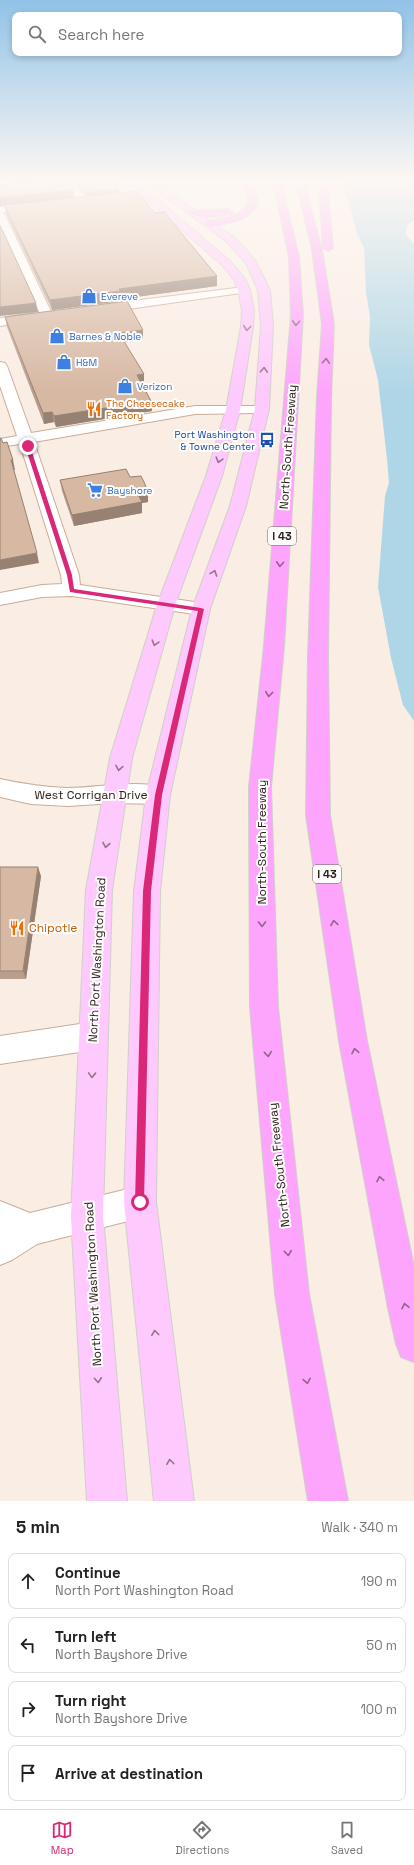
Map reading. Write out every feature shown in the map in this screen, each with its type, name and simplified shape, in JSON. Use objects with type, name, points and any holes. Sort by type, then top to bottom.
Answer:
[{"type":"highway","name":"North-South Freeway","points":[[292,252],[297,315],[275,638],[260,787],[264,1007],[292,1294],[328,1501]]},
{"type":"highway","name":"I 43","points":[[317,252],[328,324],[324,397],[318,642],[318,815],[353,1041],[405,1308],[414,1344]]},
{"type":"highway","points":[[328,252],[328,324]]},
{"type":"highway","points":[[283,264],[295,284]]},
{"type":"main road","name":"North Port Washington Road","points":[[107,1501],[87,1216],[99,890],[121,758],[166,605],[214,476],[233,410],[248,327],[248,310],[244,290],[239,279],[226,263],[214,252]]},
{"type":"main road","points":[[174,1501],[140,1202],[147,891],[158,795],[201,609],[238,506],[262,409],[267,326],[264,290],[250,262],[242,252]]},
{"type":"street","points":[[0,322],[51,315],[19,252]]},
{"type":"street","points":[[85,311],[244,290]]},
{"type":"street","points":[[0,366],[39,478],[70,575],[72,590]]},
{"type":"street","points":[[0,443],[195,410],[262,409]]},
{"type":"street","points":[[0,599],[42,591],[72,590],[201,609]]},
{"type":"street","name":"West Corrigan Drive","points":[[0,788],[30,795],[68,797],[115,794],[158,795]]},
{"type":"street","points":[[0,1050],[93,1036]]},
{"type":"street","points":[[0,1248],[30,1229],[140,1202]]},
{"type":"street","points":[[0,1217],[30,1229]]},
{"type":"water","points":[[364,252],[414,252],[414,721],[403,705],[391,658],[378,587],[385,496],[389,483],[378,380],[369,345],[370,317],[366,292]]},
{"type":"building","points":[[0,252],[12,252],[36,303],[0,307]]},
{"type":"building","points":[[27,252],[197,252],[217,276],[119,289],[120,291],[50,300]]},
{"type":"building","points":[[127,301],[143,330],[119,333],[144,374],[137,375],[151,401],[54,416],[52,412],[43,413],[5,317]]},
{"type":"building","points":[[0,438],[3,443],[7,442],[13,460],[11,460],[37,553],[0,560]]},
{"type":"building","points":[[126,469],[130,477],[141,476],[144,482],[148,492],[137,493],[142,502],[72,515],[60,480]]},
{"type":"building","name":"Chipotle","points":[[0,867],[38,867],[23,971],[0,971]]},
{"type":"place","name":"Evereve","points":[[89,296]]},
{"type":"place","name":"Barnes & Noble","points":[[57,336]]},
{"type":"place","name":"H&M","points":[[64,362]]},
{"type":"place","name":"Verizon","points":[[125,386]]},
{"type":"place","name":"The Cheesecake Factory","points":[[94,409]]},
{"type":"place","name":"Port Washington & Towne Center","points":[[267,440]]},
{"type":"place","name":"Bayshore","points":[[95,490]]},
{"type":"place","name":"Chipotle","points":[[17,928]]},
{"type":"route","points":[[28,446],[70,575],[72,590],[201,609],[164,763],[158,795],[147,891],[140,1202]]}]
